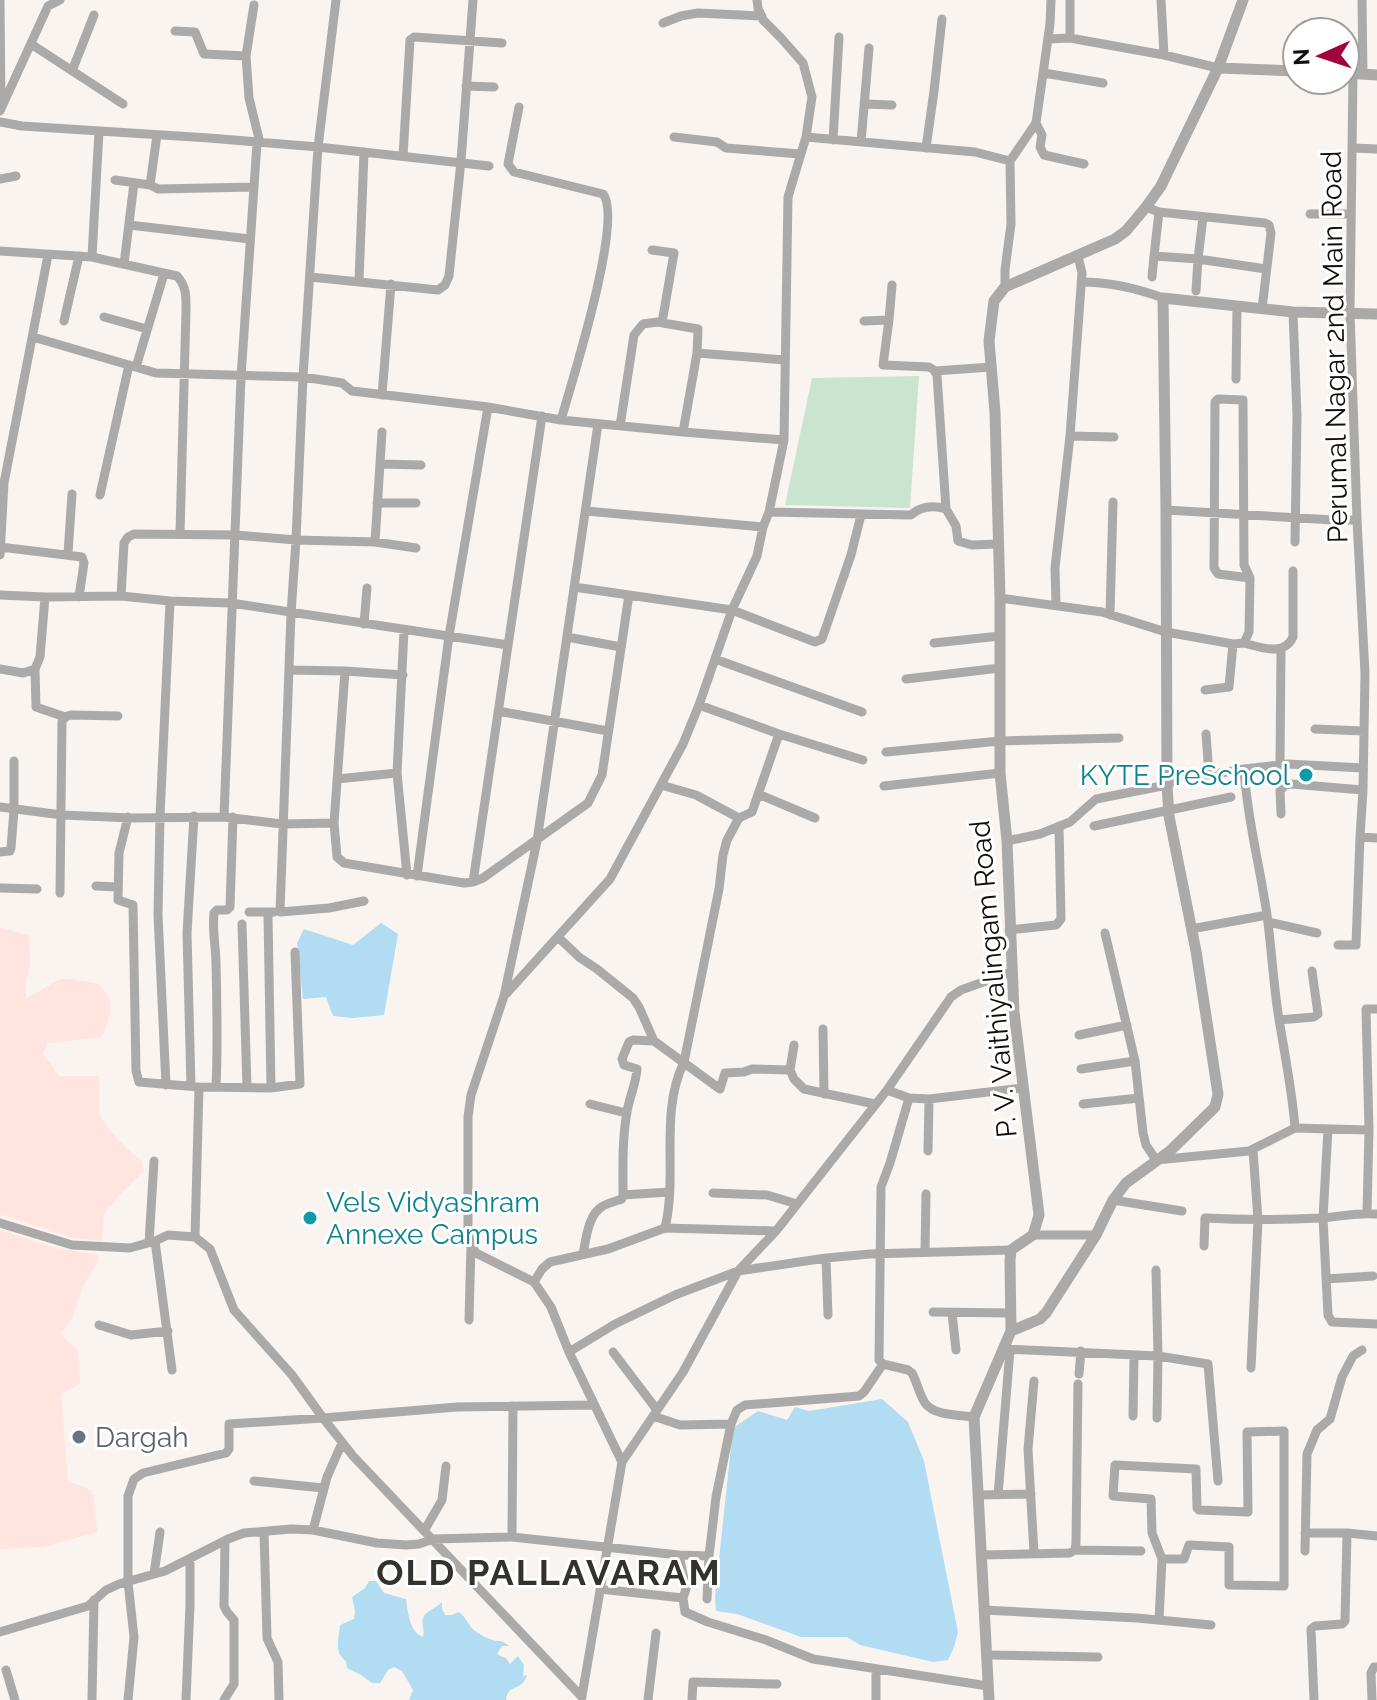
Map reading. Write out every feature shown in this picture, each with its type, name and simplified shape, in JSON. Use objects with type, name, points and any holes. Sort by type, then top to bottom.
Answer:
[{"type":"street","points":[[0,0],[0,111]]},
{"type":"street","points":[[0,111],[48,3],[60,0]]},
{"type":"street","points":[[275,912],[318,147],[336,0]]},
{"type":"street","points":[[310,277],[438,290],[445,285],[449,276],[461,161],[473,0]]},
{"type":"street","points":[[504,996],[610,879],[683,744],[732,610],[757,556],[769,512],[784,440],[788,197],[806,137],[812,97],[803,63],[763,20],[757,0]]},
{"type":"street","points":[[1051,0],[1036,123],[1010,161],[1011,224],[1005,287],[1115,239],[1146,207],[1161,186],[1218,68],[1243,0]]},
{"type":"street","points":[[1070,0],[1070,38]]},
{"type":"street","points":[[1161,0],[1164,55]]},
{"type":"street","points":[[216,1087],[218,1034],[213,918],[217,910],[230,907],[231,603],[241,377],[258,143],[249,98],[246,56],[254,5]]},
{"type":"street","points":[[663,23],[698,13],[762,16]]},
{"type":"street","points":[[72,71],[94,15]]},
{"type":"street","points":[[926,148],[942,19]]},
{"type":"street","points":[[175,31],[195,32],[204,54],[246,56]]},
{"type":"street","points":[[403,156],[410,40],[414,37],[502,43]]},
{"type":"street","points":[[833,140],[839,37]]},
{"type":"street","points":[[1048,39],[1070,38],[1218,68],[1281,70]]},
{"type":"street","points":[[31,44],[123,104]]},
{"type":"street","points":[[861,142],[869,48]]},
{"type":"street","points":[[1044,73],[1103,83]]},
{"type":"street","points":[[466,86],[494,87]]},
{"type":"street","name":"Perumal Nagar 2nd Main Road","points":[[1338,945],[1356,945],[1363,790],[1365,673],[1350,312],[1353,96]]},
{"type":"street","points":[[864,104],[892,105]]},
{"type":"street","points":[[519,107],[509,168],[514,172],[603,194],[607,200],[609,217],[601,270],[561,420]]},
{"type":"street","points":[[0,122],[318,147],[489,166]]},
{"type":"street","points":[[1036,123],[1042,135],[1040,147],[1044,155],[1084,164]]},
{"type":"street","points":[[92,257],[99,131]]},
{"type":"street","points":[[150,185],[157,135]]},
{"type":"street","points":[[674,137],[717,142],[726,148],[800,154]]},
{"type":"street","points":[[806,137],[975,152],[1010,161]]},
{"type":"street","points":[[1352,148],[1377,149]]},
{"type":"street","points":[[359,281],[364,152]]},
{"type":"street","points":[[0,179],[16,176]]},
{"type":"street","points":[[115,180],[158,189],[254,187]]},
{"type":"street","points":[[124,264],[134,183]]},
{"type":"street","points":[[1146,207],[1159,212],[1269,225],[1271,233],[1262,309]]},
{"type":"street","points":[[1152,277],[1159,212]]},
{"type":"street","points":[[1310,214],[1351,214]]},
{"type":"street","points":[[1196,291],[1203,217]]},
{"type":"street","points":[[129,225],[250,239]]},
{"type":"street","points":[[652,250],[674,253],[662,323]]},
{"type":"street","points":[[0,251],[92,257],[177,276],[183,282],[186,289],[180,533]]},
{"type":"street","points":[[0,555],[3,474],[48,255]]},
{"type":"street","points":[[64,321],[79,256]]},
{"type":"street","points":[[1056,605],[1055,568],[1070,436],[1082,273],[1078,256]]},
{"type":"street","points":[[1154,256],[1266,269]]},
{"type":"street","points":[[100,495],[132,366],[164,274]]},
{"type":"street","points":[[1081,282],[1102,282],[1163,298],[1262,309],[1377,314]]},
{"type":"street","points":[[382,395],[391,284]]},
{"type":"street","points":[[892,285],[883,365],[929,367],[935,371],[946,509],[956,526],[958,541],[972,545],[998,544]]},
{"type":"street","name":"P. V. Vaithiyalingam Road","points":[[1005,287],[994,301],[989,341],[995,412],[1000,598],[1000,773],[1007,841],[1014,1012],[1039,1215],[1033,1235]]},
{"type":"street","points":[[1011,1331],[1044,1316],[1126,1183],[1170,1151],[1218,1102],[1167,785],[1163,298]]},
{"type":"street","points":[[1236,379],[1237,306]]},
{"type":"street","points":[[1293,312],[1297,416],[1295,542]]},
{"type":"street","points":[[104,317],[147,329]]},
{"type":"street","points":[[864,321],[889,320]]},
{"type":"street","points":[[620,426],[634,335],[643,324],[662,323],[698,329],[697,353],[683,432]]},
{"type":"street","points":[[33,337],[156,373],[303,377],[342,383],[352,391],[488,407],[561,420],[784,440]]},
{"type":"street","points":[[697,353],[785,360]]},
{"type":"street","points":[[935,371],[991,367]]},
{"type":"street","points":[[1205,690],[1229,687],[1238,644],[1249,632],[1250,578],[1244,565],[1243,400],[1222,398],[1215,402],[1214,568],[1218,574],[1250,578]]},
{"type":"street","points":[[412,875],[488,407]]},
{"type":"street","points":[[473,882],[542,416]]},
{"type":"street","points":[[469,1320],[468,1117],[471,1095],[504,996],[537,841],[598,424]]},
{"type":"street","points":[[375,542],[382,432]]},
{"type":"street","points":[[1070,436],[1114,437]]},
{"type":"street","points":[[380,464],[421,465]]},
{"type":"street","points":[[68,554],[72,494]]},
{"type":"street","points":[[1110,615],[1113,502]]},
{"type":"street","points":[[377,503],[416,503]]},
{"type":"street","points":[[769,512],[911,515],[916,510],[934,506],[946,509]]},
{"type":"street","points":[[1166,510],[1357,520]]},
{"type":"street","points":[[586,511],[763,527]]},
{"type":"street","points":[[574,587],[732,610],[819,641],[851,555],[861,515]]},
{"type":"street","points":[[121,596],[124,543],[134,534],[236,535],[375,542],[416,548]]},
{"type":"street","points":[[0,547],[82,557],[79,597]]},
{"type":"street","points":[[1000,598],[1110,615],[1166,632],[1276,650],[1290,643],[1293,637],[1293,571]]},
{"type":"street","points":[[364,624],[367,588]]},
{"type":"street","points":[[0,595],[121,596],[231,603],[508,645]]},
{"type":"street","points":[[345,671],[334,823],[337,857],[344,863],[473,882],[537,841],[588,803],[602,775],[629,595]]},
{"type":"street","points":[[45,597],[40,657],[35,669],[36,707],[65,717],[118,716]]},
{"type":"street","points":[[166,1085],[158,915],[170,601]]},
{"type":"street","points":[[404,630],[397,773],[412,875]]},
{"type":"street","points":[[934,643],[1000,636]]},
{"type":"street","points":[[567,637],[621,647]]},
{"type":"street","points":[[1280,765],[1281,649]]},
{"type":"street","points":[[715,659],[862,712]]},
{"type":"street","points":[[906,679],[1000,668]]},
{"type":"street","points":[[0,669],[23,673],[35,669]]},
{"type":"street","points":[[289,670],[403,675]]},
{"type":"street","points":[[1365,673],[1377,672]]},
{"type":"street","points":[[699,705],[863,760]]},
{"type":"street","points":[[498,711],[608,731]]},
{"type":"street","points":[[60,893],[62,727],[65,717]]},
{"type":"street","points":[[1315,729],[1364,731]]},
{"type":"street","points":[[665,1228],[670,1207],[674,1087],[684,1062],[723,855],[739,818],[752,812],[779,734]]},
{"type":"street","points":[[1206,734],[1209,775]]},
{"type":"street","points":[[886,752],[1000,741],[1119,738]]},
{"type":"street","points":[[0,852],[5,853],[11,848],[14,761]]},
{"type":"street","points":[[1007,841],[1040,834],[1059,826],[1079,816],[1096,799],[1167,785],[1183,775],[1209,775],[1280,765],[1363,768]]},
{"type":"street","points":[[1244,769],[1246,800],[1268,918],[1295,1128]]},
{"type":"street","points":[[337,779],[397,773]]},
{"type":"street","points":[[884,786],[1000,773]]},
{"type":"street","points":[[661,785],[696,795],[739,818]]},
{"type":"street","points":[[1281,814],[1280,791],[1285,785],[1363,790]]},
{"type":"street","points":[[758,794],[815,818]]},
{"type":"street","points":[[1094,826],[1231,797]]},
{"type":"street","points":[[0,807],[62,815],[228,817],[282,824],[334,823]]},
{"type":"street","points":[[194,816],[187,933],[195,1086],[195,1237]]},
{"type":"street","points":[[128,817],[119,853],[117,887],[118,900],[133,905],[137,1078],[141,1083],[271,1088],[300,1084],[295,952]]},
{"type":"street","points":[[1009,930],[1056,925],[1061,919],[1059,826]]},
{"type":"street","points":[[1360,837],[1377,838]]},
{"type":"street","points":[[96,886],[117,887]]},
{"type":"street","points":[[0,888],[37,889]]},
{"type":"street","points":[[249,912],[329,908],[364,901]]},
{"type":"street","points":[[271,1088],[268,915],[275,912]]},
{"type":"street","points":[[1191,929],[1268,918],[1317,933]]},
{"type":"street","points":[[242,924],[247,1087]]},
{"type":"street","points":[[1105,933],[1135,1061],[1143,1133],[1146,1145],[1156,1160]]},
{"type":"street","points":[[558,937],[633,998],[654,1041],[720,1089],[725,1073],[752,1069],[790,1070]]},
{"type":"street","points":[[1279,1020],[1317,1016],[1312,971]]},
{"type":"street","points":[[582,1698],[622,1462],[683,1372],[738,1271],[776,1231],[887,1090],[951,997],[961,990],[1011,972]]},
{"type":"street","points":[[1204,1246],[1205,1218],[1258,1220],[1372,1214],[1369,1130],[1372,1029],[1366,1009],[1377,1009]]},
{"type":"street","points":[[1079,1035],[1127,1025]]},
{"type":"street","points":[[823,1029],[824,1094]]},
{"type":"street","points":[[623,1195],[626,1113],[637,1069],[624,1065],[622,1059],[629,1042],[654,1041]]},
{"type":"street","points":[[794,1045],[790,1070],[804,1089],[875,1104]]},
{"type":"street","points":[[1081,1069],[1135,1061]]},
{"type":"street","points":[[887,1090],[909,1098],[929,1099],[1023,1088]]},
{"type":"street","points":[[909,1098],[881,1187],[879,1360],[912,1373],[925,1404],[930,1408],[937,1412],[974,1417]]},
{"type":"street","points":[[1083,1104],[1139,1098]]},
{"type":"street","points":[[928,1151],[929,1099]]},
{"type":"street","points":[[590,1104],[626,1113]]},
{"type":"street","points":[[1156,1160],[1253,1150],[1295,1128],[1369,1130]]},
{"type":"street","points":[[1328,1129],[1323,1218],[1328,1315],[1332,1322],[1377,1324]]},
{"type":"street","points":[[1251,1368],[1258,1220],[1253,1150]]},
{"type":"street","points":[[154,1161],[152,1242],[172,1370]]},
{"type":"street","points":[[583,1254],[588,1230],[600,1207],[617,1201],[623,1195],[669,1192]]},
{"type":"street","points":[[713,1193],[767,1195],[797,1204]]},
{"type":"street","points":[[925,1252],[926,1194]]},
{"type":"street","points":[[1113,1200],[1182,1211]]},
{"type":"street","points":[[0,1223],[72,1245],[130,1248],[168,1235],[182,1235],[195,1237],[210,1249],[234,1310],[292,1375],[342,1443],[582,1698]]},
{"type":"street","points":[[534,1282],[550,1262],[608,1249],[665,1228],[776,1231]]},
{"type":"street","points":[[569,1352],[639,1312],[738,1271],[826,1258],[1011,1250],[1033,1235],[1096,1235]]},
{"type":"street","points":[[471,1245],[484,1259],[534,1282],[551,1307],[622,1462]]},
{"type":"street","points":[[989,1700],[974,1417],[1006,1350],[1011,1331],[1011,1250]]},
{"type":"street","points":[[826,1258],[828,1315]]},
{"type":"street","points":[[1156,1270],[1157,1418]]},
{"type":"street","points":[[1326,1279],[1373,1276]]},
{"type":"street","points":[[933,1312],[1011,1313]]},
{"type":"street","points":[[952,1313],[956,1350]]},
{"type":"street","points":[[99,1325],[131,1335],[168,1331]]},
{"type":"street","points":[[1006,1350],[1158,1356],[1208,1364],[1218,1481]]},
{"type":"street","points":[[998,1495],[1006,1350]]},
{"type":"street","points":[[1305,1551],[1307,1454],[1317,1430],[1330,1419],[1342,1377],[1353,1356],[1362,1350]]},
{"type":"street","points":[[1075,1550],[1081,1351]]},
{"type":"street","points":[[613,1352],[655,1413],[680,1425],[731,1424]]},
{"type":"street","points":[[1133,1416],[1134,1356]]},
{"type":"street","points":[[707,1599],[716,1497],[731,1424],[737,1410],[745,1405],[859,1396],[883,1364]]},
{"type":"street","points":[[1034,1381],[1028,1449],[1034,1553]]},
{"type":"street","points":[[128,1700],[134,1637],[128,1582],[128,1496],[134,1479],[143,1473],[228,1452],[229,1424],[457,1407],[594,1405]]},
{"type":"street","points":[[512,1537],[513,1406]]},
{"type":"street","points":[[1159,1620],[1162,1559],[1152,1533],[1151,1499],[1113,1496],[1115,1465],[1196,1469],[1199,1510],[1248,1512],[1247,1432],[1284,1431],[1284,1586],[1229,1585],[1229,1547],[1189,1545],[1184,1559],[1162,1559]]},
{"type":"street","points":[[313,1530],[323,1488],[342,1443]]},
{"type":"street","points":[[424,1531],[442,1500],[446,1466]]},
{"type":"street","points":[[254,1481],[323,1488]]},
{"type":"street","points":[[978,1495],[1031,1494]]},
{"type":"street","points":[[0,1632],[88,1606],[106,1590],[154,1574],[244,1533],[313,1530],[377,1543],[406,1545],[433,1539],[512,1537],[709,1556]]},
{"type":"street","points":[[154,1574],[160,1532]]},
{"type":"street","points":[[264,1532],[267,1638],[278,1662],[279,1700]]},
{"type":"street","points":[[1305,1533],[1377,1536]]},
{"type":"street","points":[[1314,1700],[1311,1629],[1345,1621],[1347,1533]]},
{"type":"street","points":[[224,1700],[234,1684],[234,1620],[224,1606],[225,1541]]},
{"type":"street","points":[[981,1555],[1070,1553],[1075,1550],[1141,1551]]},
{"type":"street","points":[[679,1555],[686,1589],[683,1598],[685,1612],[708,1622],[813,1659],[988,1686]]},
{"type":"street","points":[[186,1700],[190,1559]]},
{"type":"street","points":[[600,1589],[683,1598]]},
{"type":"street","points":[[92,1700],[94,1600]]},
{"type":"street","points":[[984,1610],[1211,1625]]},
{"type":"street","points":[[648,1700],[656,1633]]},
{"type":"street","points":[[986,1655],[1098,1657]]},
{"type":"street","points":[[1372,1700],[1371,1673],[1377,1667]]},
{"type":"street","points":[[876,1669],[876,1700]]},
{"type":"street","points":[[6,1670],[15,1700]]},
{"type":"street","points":[[692,1700],[693,1682],[777,1684]]},
{"type":"shaded area","points":[[0,927],[29,936],[26,999],[60,979],[99,984],[109,997],[111,1012],[102,1037],[47,1043],[43,1054],[59,1076],[99,1076],[99,1114],[109,1130],[141,1160],[144,1171],[104,1214],[102,1241],[70,1237],[0,1214]]},
{"type":"shaded area","points":[[0,1230],[52,1247],[99,1255],[82,1288],[73,1317],[60,1334],[78,1350],[80,1384],[61,1394],[68,1481],[93,1491],[97,1532],[44,1547],[0,1549]]},
{"type":"green space","points":[[919,376],[910,508],[785,505],[812,378]]},
{"type":"water","points":[[381,923],[398,934],[384,1015],[333,1016],[326,997],[303,999],[297,943],[304,929],[353,945]]},
{"type":"water","points":[[882,1399],[908,1422],[924,1461],[958,1632],[948,1660],[933,1662],[860,1645],[847,1637],[801,1637],[737,1614],[716,1611],[733,1428],[758,1411],[787,1420],[795,1407],[809,1411]]},
{"type":"water","points":[[369,1581],[376,1581],[384,1593],[406,1599],[412,1626],[423,1637],[424,1616],[429,1611],[442,1602],[445,1615],[459,1612],[478,1633],[509,1646],[502,1646],[498,1655],[510,1664],[518,1656],[524,1665],[523,1676],[527,1675],[525,1680],[509,1692],[506,1700],[409,1700],[413,1690],[402,1671],[394,1667],[388,1670],[380,1683],[372,1683],[347,1668],[338,1649],[340,1625],[354,1619],[352,1597]]},
{"type":"place","name":"KYTE PreSchool","points":[[1306,775]]},
{"type":"place","name":"Vels Vidyashram Annexe Campus","points":[[310,1218]]},
{"type":"place","name":"Dargah","points":[[79,1437]]},
{"type":"district","name":"OLD PALLAVARAM","points":[[549,1572]]}]
